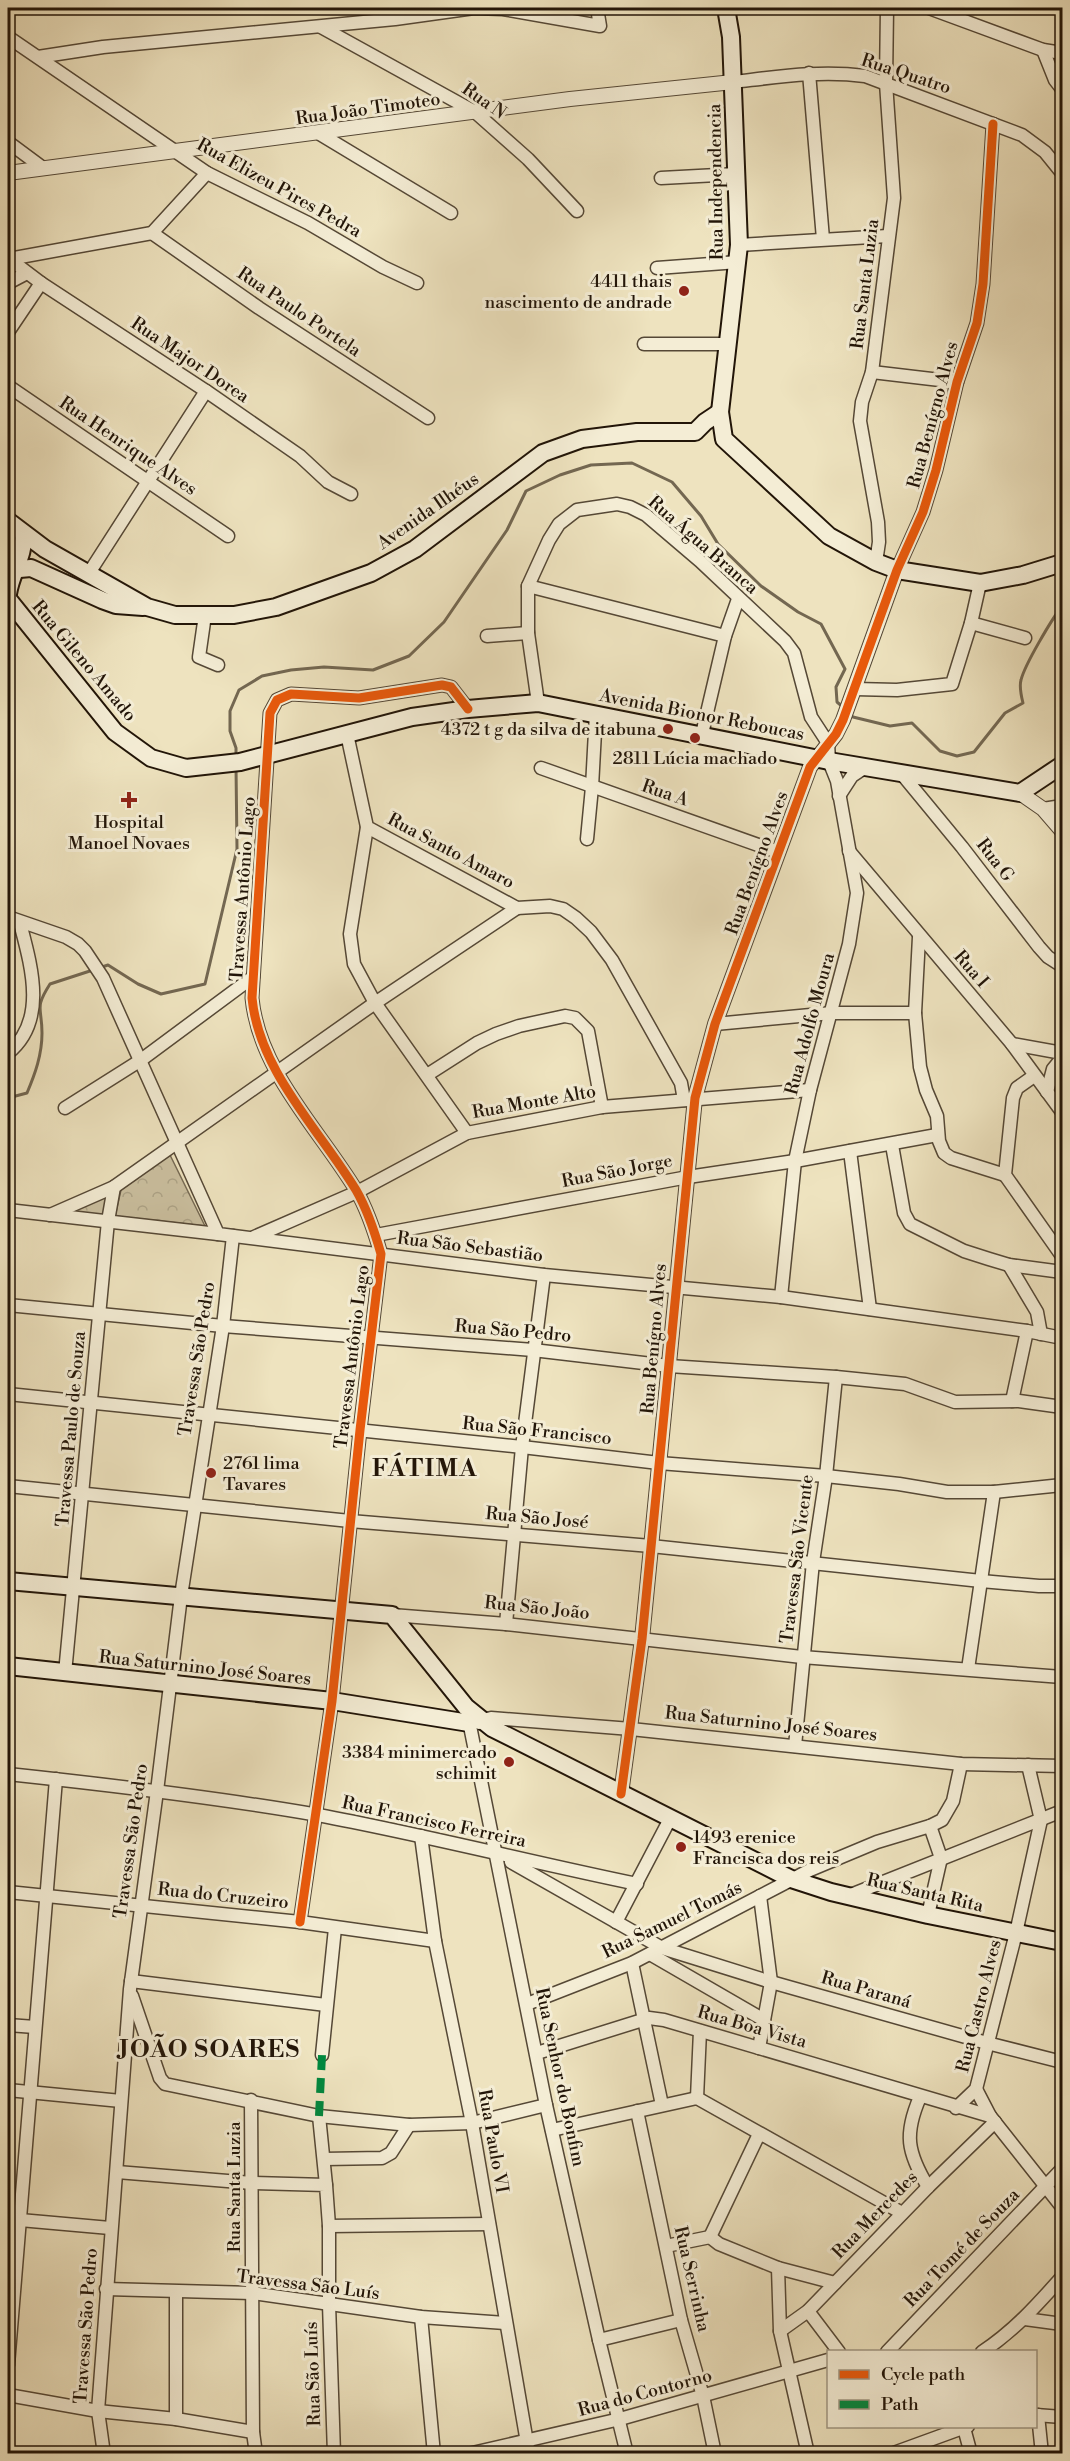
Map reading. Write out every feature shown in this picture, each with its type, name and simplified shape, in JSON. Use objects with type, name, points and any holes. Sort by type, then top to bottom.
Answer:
[{"type":"main road","name":"Rua Independencia","points":[[722,426],[739,244],[731,37],[726,8]]},
{"type":"main road","points":[[695,432],[705,422],[722,426],[829,536],[876,562],[897,570],[980,583],[1023,575],[1062,563]]},
{"type":"main road","name":"Avenida Ilhéus","points":[[12,570],[31,568],[42,571],[116,605],[147,607],[175,615],[234,615],[276,607],[371,573],[415,549],[543,453],[582,439],[637,432],[695,432],[722,426]]},
{"type":"main road","name":"Avenida Ilhéus","points":[[8,521],[45,549],[147,607]]},
{"type":"main road","points":[[8,594],[12,570],[23,552],[23,534]]},
{"type":"main road","name":"Rua Gileno Amado","points":[[8,599],[115,732],[139,751],[165,762],[197,768],[240,762],[347,734]]},
{"type":"main road","name":"Avenida Bionor Reboucas","points":[[347,734],[412,717],[538,703],[823,759],[1020,793]]},
{"type":"main road","points":[[1020,793],[1062,765]]},
{"type":"main road","name":"Rua São João","points":[[8,1581],[392,1615]]},
{"type":"main road","points":[[392,1615],[477,1720]]},
{"type":"main road","name":"Rua Saturnino José Soares","points":[[8,1666],[332,1701],[477,1720]]},
{"type":"main road","name":"Rua Santa Rita","points":[[477,1720],[791,1879],[848,1896],[928,1915],[1062,1942]]},
{"type":"street","points":[[38,57],[103,47],[321,27],[490,8],[600,27],[597,8]]},
{"type":"street","name":"Rua Santa Luzia","points":[[876,562],[879,542],[878,522],[860,421],[862,402],[872,372],[894,198],[886,83],[887,8]]},
{"type":"street","points":[[929,8],[1042,50],[1062,52]]},
{"type":"street","name":"Rua N","points":[[321,27],[475,112],[528,159],[578,211]]},
{"type":"street","name":"Rua Elizeu Pires Pedra","points":[[8,37],[207,173],[308,223],[383,267],[417,283]]},
{"type":"street","points":[[1042,50],[1055,80],[1062,88]]},
{"type":"street","points":[[809,73],[823,239]]},
{"type":"street","name":"Rua Quatro","points":[[733,82],[809,73],[865,76],[1022,135],[1045,152],[1062,173]]},
{"type":"street","name":"Rua João Timoteo","points":[[8,173],[177,153],[570,99],[733,82]]},
{"type":"street","name":"Rua Benígno Alves","points":[[621,1794],[642,1639],[675,1288],[688,1176],[689,1099],[810,767],[823,759],[828,743],[836,734],[855,689],[897,570],[923,513],[957,382],[980,307],[993,124]]},
{"type":"street","points":[[320,134],[451,213]]},
{"type":"street","points":[[8,142],[43,168]]},
{"type":"street","points":[[8,258],[152,233],[207,173]]},
{"type":"street","points":[[661,178],[736,174]]},
{"type":"street","name":"Rua Paulo Portela","points":[[152,233],[259,308],[428,418]]},
{"type":"street","points":[[739,244],[888,236]]},
{"type":"street","name":"Rua Major Dorea","points":[[8,258],[41,283],[206,391],[300,456],[322,478],[351,494]]},
{"type":"street","points":[[657,268],[738,262]]},
{"type":"street","points":[[8,283],[27,273]]},
{"type":"street","points":[[8,332],[41,283]]},
{"type":"street","points":[[644,344],[729,344]]},
{"type":"street","points":[[872,372],[957,382]]},
{"type":"street","name":"Rua Henrique Alves","points":[[8,386],[228,536]]},
{"type":"street","points":[[89,573],[206,391]]},
{"type":"street","name":"Rua Água Branca","points":[[538,703],[528,633],[528,586],[549,540],[559,525],[577,510],[617,504],[630,507],[646,515],[700,561],[790,646],[794,653],[811,717],[828,743]]},
{"type":"street","points":[[855,689],[897,690],[952,684],[971,623],[980,583]]},
{"type":"street","points":[[528,586],[725,636]]},
{"type":"street","points":[[702,734],[725,636],[738,599]]},
{"type":"street","points":[[205,615],[199,657],[218,665]]},
{"type":"street","points":[[971,623],[1025,638]]},
{"type":"street","points":[[487,636],[528,633]]},
{"type":"street","points":[[268,755],[270,713],[277,700],[291,694],[359,698],[447,685],[468,709]]},
{"type":"street","points":[[586,838],[592,787],[596,713]]},
{"type":"street","name":"Rua Santo Amaro","points":[[347,734],[368,827],[517,908],[550,906],[563,909],[591,932],[612,960],[689,1099]]},
{"type":"street","name":"Travessa Antônio Lago","points":[[268,755],[253,977],[252,998],[255,1024],[277,1072],[357,1192],[376,1235],[381,1254],[332,1701],[300,1922]]},
{"type":"street","name":"Rua Adolfo Moura","points":[[781,1298],[795,1161],[810,1090],[849,944],[857,893],[838,797],[837,781],[823,759]]},
{"type":"street","points":[[838,797],[852,776],[868,766]]},
{"type":"street","name":"Rua A","points":[[541,768],[778,852]]},
{"type":"street","name":"Rua G","points":[[901,773],[962,847],[1039,947],[1048,957],[1062,966]]},
{"type":"street","points":[[1020,793],[1043,809],[1062,831]]},
{"type":"street","points":[[1043,809],[1062,806]]},
{"type":"street","points":[[368,827],[350,934],[354,964],[375,1003],[467,1133]]},
{"type":"street","name":"Rua I","points":[[849,851],[865,867],[919,937],[1012,1044],[1062,1112]]},
{"type":"street","points":[[50,1215],[114,1187],[375,1003],[517,908]]},
{"type":"street","points":[[8,917],[66,937],[85,951],[103,978],[219,1233]]},
{"type":"street","points":[[8,1053],[27,1028],[34,992],[32,969],[20,923]]},
{"type":"street","points":[[919,937],[915,1013],[920,1067],[926,1090],[937,1116],[937,1135],[944,1153],[951,1158],[1005,1175],[1062,1256]]},
{"type":"street","points":[[65,1108],[141,1060],[253,977]]},
{"type":"street","points":[[715,1024],[832,1013],[915,1013]]},
{"type":"street","points":[[427,1075],[477,1043],[496,1034],[519,1026],[565,1016],[575,1018],[588,1030],[602,1107]]},
{"type":"street","points":[[1012,1044],[1062,1053]]},
{"type":"street","points":[[1047,1092],[1053,1069],[1062,1058]]},
{"type":"street","points":[[1005,1175],[1014,1098],[1017,1088],[1034,1076]]},
{"type":"street","name":"Rua Monte Alto","points":[[253,1237],[357,1192],[467,1133],[602,1107],[810,1090]]},
{"type":"street","name":"Rua São Jorge","points":[[376,1235],[688,1176],[892,1146],[937,1135]]},
{"type":"street","points":[[892,1146],[904,1213],[910,1224],[964,1251],[1009,1265],[1062,1272]]},
{"type":"street","points":[[850,1151],[870,1309]]},
{"type":"street","name":"Travessa Paulo de Souza","points":[[65,1673],[84,1495],[108,1221],[114,1187]]},
{"type":"street","points":[[8,1210],[108,1221]]},
{"type":"street","name":"Rua São Sebastião","points":[[108,1221],[253,1237],[544,1275],[781,1298],[1027,1331],[1062,1338]]},
{"type":"street","name":"Travessa São Pedro","points":[[104,2454],[98,2411],[130,1985],[158,1791],[169,1683],[193,1506],[223,1326],[233,1236]]},
{"type":"street","points":[[1009,1265],[1037,1312],[1041,1334]]},
{"type":"street","points":[[506,1624],[522,1446],[544,1275]]},
{"type":"street","name":"Rua São Pedro","points":[[8,1305],[223,1326],[533,1350],[669,1366],[836,1377],[905,1384],[955,1402],[1012,1401],[1062,1407]]},
{"type":"street","points":[[1012,1401],[1027,1331]]},
{"type":"street","name":"Travessa São Vicente","points":[[795,1746],[802,1657],[826,1476],[836,1377]]},
{"type":"street","name":"Rua São Francisco","points":[[8,1394],[522,1446],[659,1463],[826,1476],[947,1492],[994,1492],[1062,1485]]},
{"type":"street","name":"Rua São José","points":[[8,1486],[350,1521],[651,1546],[981,1581],[1062,1586]]},
{"type":"street","points":[[968,1669],[994,1492]]},
{"type":"street","name":"Rua São João","points":[[392,1615],[506,1624],[802,1657],[1062,1677]]},
{"type":"street","name":"Rua Saturnino José Soares","points":[[477,1720],[491,1718],[631,1729],[961,1764],[1062,1766]]},
{"type":"street","name":"Rua Senhor do Bonfim","points":[[477,1720],[497,1855],[546,2105],[627,2454]]},
{"type":"street","name":"Rua Samuel Tomás","points":[[527,2004],[632,1963],[791,1879],[876,1842],[930,1826],[942,1820],[953,1801],[961,1764]]},
{"type":"street","points":[[1028,1765],[1041,1820]]},
{"type":"street","name":"Rua Francisco Ferreira","points":[[8,1774],[158,1791],[316,1815],[637,1884]]},
{"type":"street","points":[[8,2366],[44,1897],[56,1779]]},
{"type":"street","points":[[848,1896],[1062,1811]]},
{"type":"street","points":[[616,1922],[671,1817]]},
{"type":"street","name":"Rua Castro Alves","points":[[956,2108],[976,2090],[1016,1933],[1041,1820]]},
{"type":"street","points":[[928,1915],[941,1858],[930,1826]]},
{"type":"street","name":"Rua Paulo VI","points":[[421,1836],[435,1941],[472,2123],[505,2323],[529,2447]]},
{"type":"street","name":"Rua Paraná","points":[[497,1855],[662,1948],[771,1982],[1062,2062]]},
{"type":"street","name":"Rua do Cruzeiro","points":[[8,1892],[300,1922],[435,1941]]},
{"type":"street","points":[[759,2048],[771,1982],[760,1896]]},
{"type":"street","points":[[322,2055],[334,1928]]},
{"type":"street","points":[[650,1954],[764,2020]]},
{"type":"street","points":[[632,1963],[662,2105]]},
{"type":"street","points":[[326,2005],[130,1985],[162,2082],[319,2116],[409,2125],[472,2123],[546,2105]]},
{"type":"street","name":"Rua Boa Vista","points":[[537,2053],[643,2019],[656,2018],[956,2108]]},
{"type":"street","points":[[8,2025],[35,2027]]},
{"type":"street","points":[[697,2098],[700,2031]]},
{"type":"street","points":[[8,2090],[121,2101]]},
{"type":"street","points":[[976,2090],[993,2119],[1062,2207]]},
{"type":"street","points":[[921,2097],[912,2116],[909,2143],[915,2165],[928,2187]]},
{"type":"street","points":[[552,2130],[697,2098],[903,2213]]},
{"type":"street","name":"Rua Santa Luzia","points":[[251,2100],[256,2454]]},
{"type":"street","points":[[956,2108],[993,2119]]},
{"type":"street","name":"Rua Serrinha","points":[[638,2111],[681,2320],[703,2396],[715,2454]]},
{"type":"street","name":"Rua São Luís","points":[[319,2116],[329,2226],[334,2454]]},
{"type":"street","name":"Rua Mercedes","points":[[780,2331],[808,2311],[993,2119]]},
{"type":"street","points":[[324,2159],[382,2158],[391,2153],[409,2125]]},
{"type":"street","points":[[710,2237],[759,2134]]},
{"type":"street","name":"Rua Tomé de Souza","points":[[889,2350],[1062,2169]]},
{"type":"street","points":[[117,2172],[252,2183],[326,2185]]},
{"type":"street","points":[[20,2220],[110,2228]]},
{"type":"street","points":[[329,2226],[489,2224]]},
{"type":"street","points":[[666,2246],[710,2237],[719,2244],[778,2268],[835,2283]]},
{"type":"street","points":[[778,2268],[780,2331],[808,2454]]},
{"type":"street","points":[[985,2350],[1025,2319],[1062,2277]]},
{"type":"street","name":"Travessa São Luís","points":[[106,2289],[252,2293],[421,2317],[505,2323]]},
{"type":"street","points":[[176,2292],[176,2419]]},
{"type":"street","points":[[808,2311],[837,2350]]},
{"type":"street","points":[[421,2317],[434,2454]]},
{"type":"street","points":[[1025,2319],[1062,2324]]},
{"type":"street","points":[[599,2340],[681,2320]]},
{"type":"street","name":"Rua do Contorno","points":[[468,2454],[529,2447],[827,2360]]},
{"type":"street","points":[[8,2395],[98,2411],[176,2419],[254,2433]]},
{"type":"street","points":[[1042,2454],[1037,2415],[1062,2417]]},
{"type":"street","points":[[891,2454],[913,2450],[964,2428]]},
{"type":"street","points":[[966,2428],[971,2454]]},
{"type":"green space","points":[[170,1155],[205,1226],[115,1216],[121,1190]]},
{"type":"green space","points":[[102,1195],[106,1197],[105,1218],[67,1211]]},
{"type":"waterway","points":[[236,758],[236,748],[230,731],[230,711],[239,690],[262,676],[291,670],[324,667],[373,670],[409,656],[444,622],[507,530],[526,491],[560,475],[591,465],[632,463],[672,482],[701,516],[718,544],[761,586],[798,612],[821,624],[845,669],[836,687],[837,702],[844,708]]},
{"type":"waterway","points":[[849,713],[853,717],[890,726],[912,723],[940,751],[957,756],[974,752],[1005,713],[1023,703],[1020,685],[1023,673],[1062,606]]},
{"type":"waterway","points":[[99,968],[108,965],[138,984],[161,994],[205,984],[237,849],[236,767]]},
{"type":"waterway","points":[[8,1098],[27,1093],[33,1079],[42,1041],[40,1004],[50,984],[93,970]]},
{"type":"marked path","points":[[319,2116],[322,2055]]},
{"type":"cycle path","points":[[621,1794],[642,1639],[695,1098],[715,1024],[810,767],[836,734],[843,720],[897,570],[923,512],[936,470],[957,382],[977,323],[983,284],[993,124]]},
{"type":"cycle path","points":[[300,1922],[332,1701],[381,1254],[360,1197],[278,1075],[257,1025],[252,998],[270,713],[277,700],[291,694],[359,698],[442,685],[451,687],[468,709]]},
{"type":"place","name":"4411 thais nascimento de andrade","points":[[684,291]]},
{"type":"place","name":"4372 t g da silva de itabuna","points":[[668,729]]},
{"type":"place","name":"2811 Lúcia machado","points":[[695,738]]},
{"type":"place","name":"Hospital Manoel Novaes","points":[[129,800]]},
{"type":"place","name":"2761 lima Tavares","points":[[211,1473]]},
{"type":"place","name":"3384 minimercado schimit","points":[[509,1762]]},
{"type":"place","name":"1493 erenice Francisca dos reis","points":[[681,1847]]},
{"type":"district","name":"FÁTIMA","points":[[425,1469]]},
{"type":"district","name":"JOÃO SOARES","points":[[210,2050]]}]
